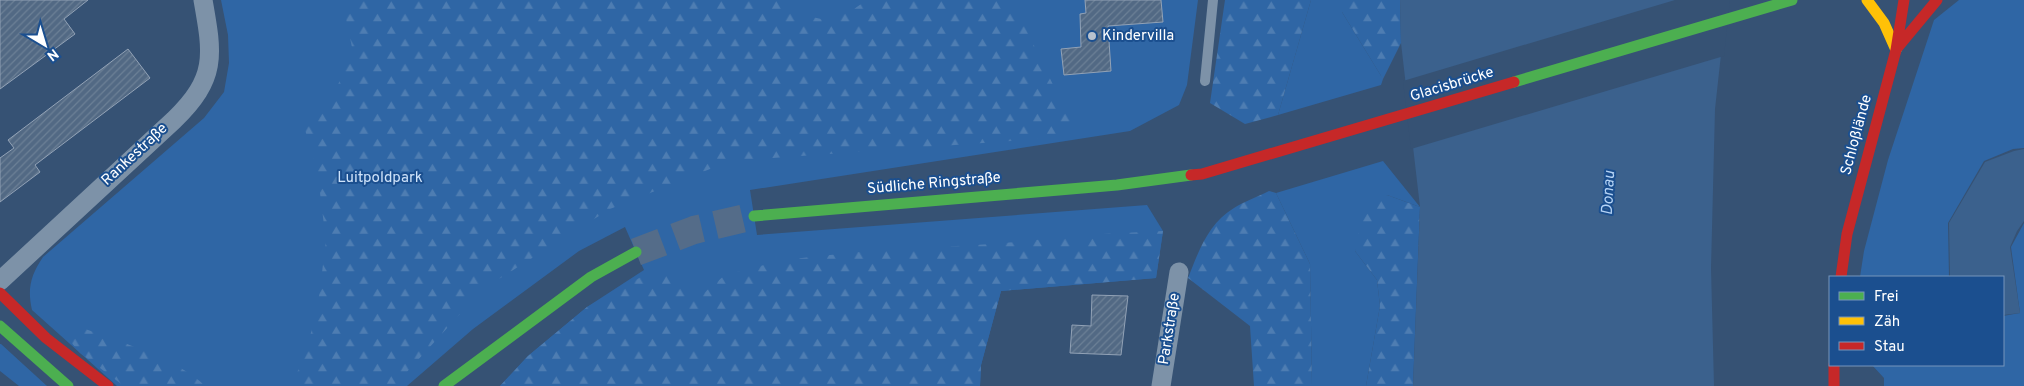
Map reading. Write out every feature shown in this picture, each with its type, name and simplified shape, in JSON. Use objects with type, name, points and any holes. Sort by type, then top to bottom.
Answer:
[{"type":"main road","name":"Glacisbrücke","points":[[1116,185],[1202,174],[1792,0]]},
{"type":"main road","points":[[1868,0],[1880,14],[1890,32],[1896,50]]},
{"type":"main road","name":"Schloßlände","points":[[1841,276],[1849,225],[1896,50],[1904,0]]},
{"type":"main road","points":[[1896,50],[1937,0]]},
{"type":"main road","name":"Südliche Ringstraße","points":[[754,216],[1116,185]]},
{"type":"main road","points":[[444,386],[591,277],[636,252]]},
{"type":"main road","points":[[0,293],[46,338],[108,386]]},
{"type":"main road","points":[[480,374],[527,325]]},
{"type":"main road","points":[[0,326],[68,386]]},
{"type":"main road","points":[[1834,366],[1834,386]]},
{"type":"street","name":"Rankestraße","points":[[0,281],[174,120],[189,105],[200,90],[208,70],[211,49],[203,0]]},
{"type":"street","name":"Parkstraße","points":[[1161,386],[1178,272]]},
{"type":"lane","points":[[1205,81],[1213,0]]},
{"type":"green space","name":"Luitpoldpark","points":[[221,0],[1198,0],[1187,85],[1179,105],[1130,131],[750,190],[757,235],[1147,205],[1163,231],[1156,278],[1001,291],[981,365],[980,386],[500,386],[528,356],[587,307],[644,270],[625,227],[579,251],[473,329],[407,386],[117,386],[32,310],[31,282],[43,257],[204,118],[224,92],[229,63],[228,35]]},
{"type":"green space","points":[[342,0],[779,0],[795,13],[821,19],[851,11],[867,0],[1012,0],[1071,122],[1072,133],[1066,137],[730,161],[610,209],[483,289],[394,386],[290,386],[306,355],[319,296],[326,241],[317,169],[302,120],[330,102],[353,52]]},
{"type":"green space","points":[[1225,0],[1311,0],[1278,115],[1245,124],[1210,103]]},
{"type":"green space","points":[[1311,0],[1342,0],[1342,12],[1383,79],[1381,85],[1278,115]]},
{"type":"green space","points":[[1342,0],[1400,0],[1401,43],[1383,79],[1342,12]]},
{"type":"green space","points":[[1959,0],[2024,0],[2024,148],[2013,149],[1984,161],[1948,223],[1949,276],[1860,276],[1864,251],[1888,160],[1934,20]]},
{"type":"green space","points":[[1383,161],[1420,207],[1387,195],[1355,251],[1377,280],[1380,306],[1366,386],[1312,386],[1310,264],[1276,193]]},
{"type":"green space","points":[[1269,191],[1276,193],[1310,264],[1312,386],[1254,386],[1250,326],[1188,278],[1205,239],[1217,222],[1225,214],[1238,206]]},
{"type":"green space","points":[[1387,195],[1420,207],[1413,386],[1366,386],[1380,306],[1377,280],[1355,251],[1363,206]]},
{"type":"green space","points":[[2024,223],[2024,386],[1884,386],[1884,378],[1873,366],[2004,366],[2004,316],[2020,313],[2011,247]]},
{"type":"green space","points":[[1163,231],[1156,278],[1001,291],[981,365],[980,386],[500,386],[528,356],[587,307],[641,277],[661,273],[678,278],[699,297],[725,275],[783,260],[868,251]]},
{"type":"green space","points":[[77,326],[163,359],[194,376],[205,386],[124,386],[80,353],[66,336],[70,327]]},
{"type":"green space","points":[[0,344],[47,386],[19,386],[0,371]]},
{"type":"water","name":"Donau","points":[[1400,0],[1727,0],[1715,109],[1711,268],[1714,386],[1413,386],[1420,207],[1401,43]]},
{"type":"water","points":[[2024,149],[2024,221],[2010,247],[2020,313],[2004,315],[2004,276],[1950,276],[1949,223],[1985,162]]},
{"type":"pier","points":[[1675,0],[1730,0],[1724,56],[1411,149],[1403,81]]},
{"type":"building","points":[[0,0],[88,0],[64,19],[75,34],[0,89]]},
{"type":"building","name":"Kindervilla","points":[[1085,0],[1161,0],[1163,22],[1108,26],[1111,71],[1064,75],[1061,49],[1081,47],[1080,14],[1086,13]]},
{"type":"building","points":[[128,49],[150,78],[35,165],[40,172],[0,202],[0,158],[14,148],[8,140]]},
{"type":"building","points":[[1092,295],[1128,296],[1121,355],[1070,353],[1072,325],[1091,326]]},
{"type":"tunnel","points":[[636,252],[694,230],[754,216]]},
{"type":"traffic: fast","points":[[1514,82],[1792,0]]},
{"type":"traffic: fast","points":[[754,216],[1117,185],[1191,175]]},
{"type":"traffic: fast","points":[[444,386],[591,277],[636,252]]},
{"type":"traffic: fast","points":[[0,326],[68,386]]},
{"type":"traffic: slow","points":[[1867,0],[1884,23],[1896,50]]},
{"type":"traffic: jam","points":[[1841,276],[1847,234],[1896,50],[1904,0]]},
{"type":"traffic: jam","points":[[1898,47],[1937,0]]},
{"type":"traffic: jam","points":[[1191,175],[1202,174],[1514,82]]},
{"type":"traffic: jam","points":[[0,293],[46,338],[108,386]]},
{"type":"traffic: jam","points":[[1834,366],[1834,386]]},
{"type":"place","name":"Kindervilla","points":[[1092,36]]}]
